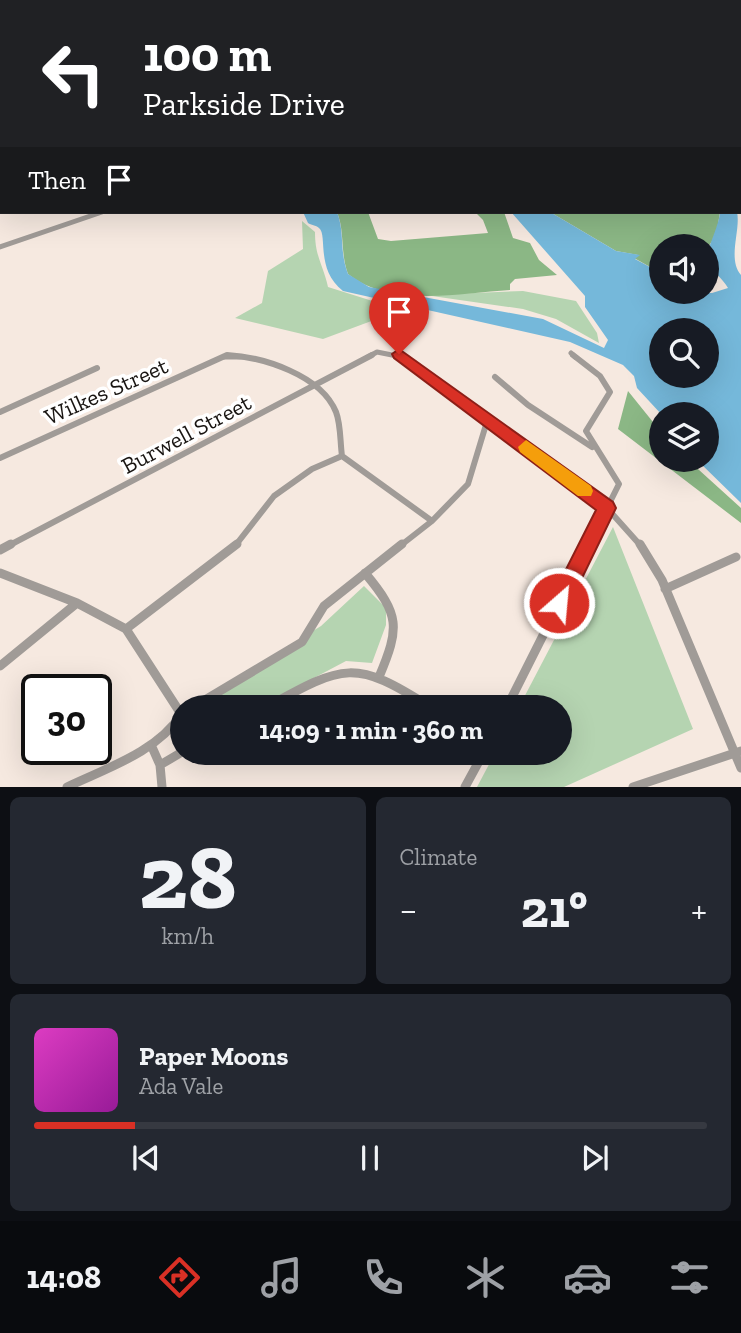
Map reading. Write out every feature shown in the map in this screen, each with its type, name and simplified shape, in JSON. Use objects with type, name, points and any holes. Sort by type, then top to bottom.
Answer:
[{"type":"street","points":[[77,214],[82,219]]},
{"type":"street","points":[[0,247],[96,214]]},
{"type":"street","name":"Burwell Street","points":[[0,550],[377,352],[399,354],[488,418]]},
{"type":"street","points":[[571,353],[600,376],[610,392],[586,431],[592,447]]},
{"type":"street","name":"Wilkes Street","points":[[0,458],[227,355],[272,365],[314,386]]},
{"type":"street","points":[[0,412],[97,368]]},
{"type":"street","points":[[495,377],[528,405],[592,447],[612,466],[619,484],[514,695]]},
{"type":"street","points":[[314,386],[335,409],[342,456],[432,522]]},
{"type":"street","points":[[213,695],[302,642],[324,606],[432,522],[468,484],[488,418],[607,508],[639,542],[666,589],[738,752],[741,768]]},
{"type":"street","points":[[126,629],[239,543],[274,496],[312,469],[342,456]]},
{"type":"street","points":[[666,589],[736,557]]},
{"type":"street","points":[[0,573],[77,603],[126,629],[170,696]]},
{"type":"street","points":[[365,573],[391,604],[397,625],[379,677]]},
{"type":"street","points":[[0,666],[77,603]]},
{"type":"street","points":[[289,695],[324,676],[348,671],[379,677],[410,695]]},
{"type":"street","points":[[67,787],[152,747],[170,732]]},
{"type":"street","points":[[152,747],[160,765],[162,787]]},
{"type":"street","points":[[633,787],[738,752]]},
{"type":"street","points":[[160,765],[170,759]]},
{"type":"street","points":[[465,787],[477,765]]},
{"type":"green space","points":[[338,214],[369,214],[378,239],[391,241],[488,233],[483,220],[477,214],[505,214],[513,238],[530,243],[539,260],[557,275],[515,279],[510,284],[510,290],[426,296],[384,291],[365,285],[348,274]]},
{"type":"green space","points":[[553,214],[720,214],[716,234],[649,234],[649,266],[634,258],[638,255],[616,251]]},
{"type":"green space","points":[[302,221],[315,232],[318,254],[328,287],[401,310],[323,339],[235,318],[262,303],[268,271],[303,249]]},
{"type":"green space","points":[[523,291],[576,301],[597,333],[599,343],[556,319],[523,309],[425,295]]},
{"type":"green space","points":[[628,391],[649,417],[649,453],[618,429]]},
{"type":"green space","points":[[674,472],[701,472],[741,508],[741,523]]},
{"type":"green space","points":[[613,527],[693,729],[564,787],[477,787],[489,765],[572,765],[572,695],[525,695]]},
{"type":"green space","points":[[364,586],[386,608],[386,625],[372,663],[346,661],[282,695],[209,695],[321,626]]},
{"type":"water","points":[[304,214],[338,214],[348,274],[369,287],[543,319],[604,348],[608,340],[585,307],[585,296],[513,214],[553,214],[616,251],[640,255],[635,259],[649,267],[649,304],[719,304],[719,291],[728,288],[719,277],[719,234],[714,234],[720,214],[737,214],[735,261],[741,275],[741,503],[709,472],[719,472],[719,402],[650,402],[637,388],[634,376],[623,365],[570,342],[343,291],[334,282],[325,263],[318,227],[308,223]]},
{"type":"slow traffic","points":[[526,447],[584,491]]},
{"type":"route","points":[[399,354],[607,508],[559,603]]}]
